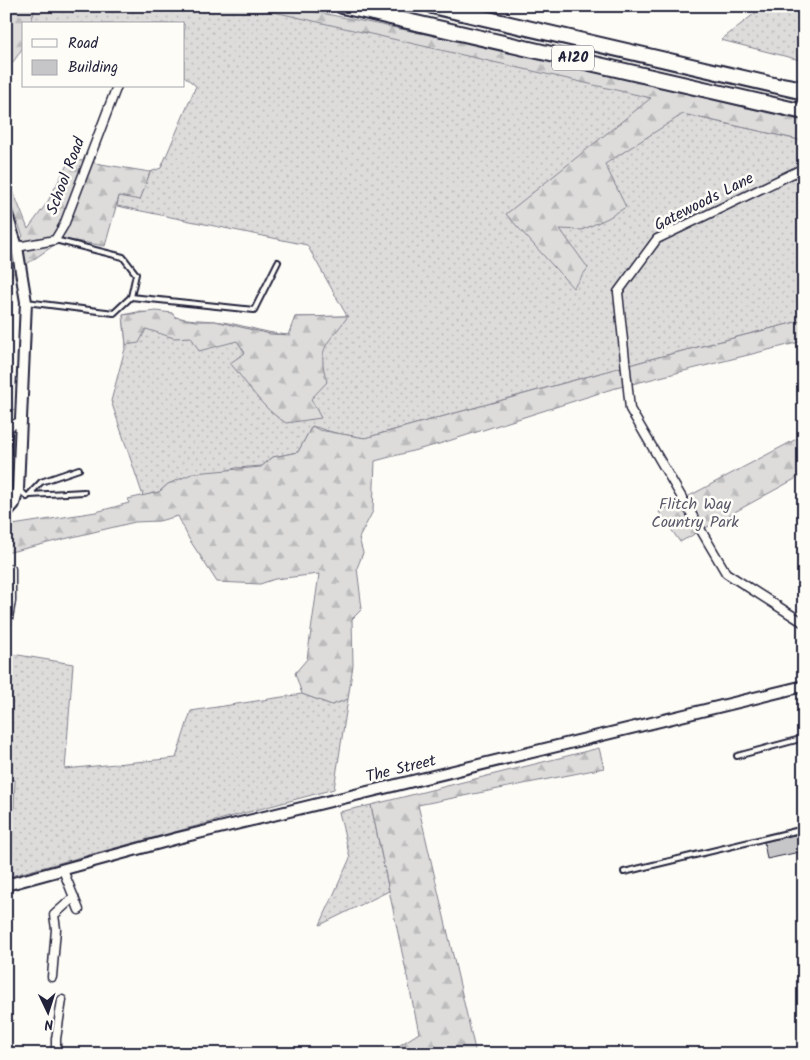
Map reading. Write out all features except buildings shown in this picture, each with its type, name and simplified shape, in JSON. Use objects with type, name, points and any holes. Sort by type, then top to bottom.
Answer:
[{"type":"highway","name":"A120","points":[[342,6],[804,112]]},
{"type":"highway","name":"A120","points":[[432,6],[681,62],[804,92]]},
{"type":"street","name":"School Road","points":[[17,247],[55,240],[64,225],[116,88]]},
{"type":"street","name":"Gatewoods Lane","points":[[804,168],[657,240],[618,292],[630,409],[726,573],[804,623]]},
{"type":"street","points":[[6,212],[17,247],[26,302],[18,488],[15,502],[7,513]]},
{"type":"street","points":[[6,244],[17,247]]},
{"type":"street","points":[[6,445],[8,427],[22,420]]},
{"type":"street","points":[[6,629],[11,601],[11,569]]},
{"type":"street","name":"The Street","points":[[6,885],[178,838],[804,686]]},
{"type":"street","points":[[63,870],[79,910]]},
{"type":"street","points":[[52,976],[54,915],[74,897]]},
{"type":"street","points":[[56,1054],[56,1039],[62,1000]]},
{"type":"lane","points":[[681,62],[766,77]]},
{"type":"lane","points":[[776,79],[804,84]]},
{"type":"lane","points":[[26,302],[114,313],[131,297],[136,274],[123,257],[55,240]]},
{"type":"lane","points":[[131,297],[254,310],[278,262]]},
{"type":"lane","points":[[30,495],[46,480],[79,468]]},
{"type":"lane","points":[[18,488],[27,497],[30,495],[84,492]]},
{"type":"lane","points":[[737,756],[804,738]]},
{"type":"lane","points":[[624,872],[804,829]]},
{"type":"green space","points":[[6,6],[36,6],[31,22],[22,22],[22,48],[9,68],[6,81]]},
{"type":"green space","points":[[36,6],[263,6],[645,96],[683,114],[804,141],[804,320],[651,359],[365,438],[335,433],[312,426],[298,452],[273,457],[262,466],[236,468],[168,484],[159,492],[143,496],[111,401],[126,345],[123,315],[137,312],[172,313],[175,317],[180,318],[223,322],[288,335],[295,317],[347,316],[307,245],[117,206],[119,196],[140,199],[150,172],[161,168],[196,86],[185,77],[185,22],[31,22]]},
{"type":"green space","points":[[248,6],[287,6],[470,43],[804,121],[804,141],[683,114],[605,164],[626,207],[582,230],[560,229],[588,268],[573,288],[506,214],[651,98]]},
{"type":"green space","points":[[764,6],[804,6],[804,61],[721,40]]},
{"type":"green space","points":[[6,152],[13,191],[28,229],[47,203],[70,159],[150,172],[140,200],[119,196],[105,246],[63,239],[8,277],[6,250],[9,250],[23,236],[6,194]]},
{"type":"green space","points":[[156,311],[172,313],[175,317],[195,321],[215,321],[270,334],[290,335],[295,317],[348,316],[326,346],[323,360],[327,382],[311,399],[321,418],[286,423],[269,410],[230,363],[245,353],[237,341],[199,351],[191,337],[174,338],[146,329],[139,343],[126,345],[123,315]]},
{"type":"green space","points":[[804,320],[804,341],[612,389],[439,444],[375,461],[373,511],[359,538],[363,553],[357,568],[362,609],[352,619],[353,665],[348,699],[332,705],[302,694],[295,673],[307,659],[319,574],[275,579],[260,584],[217,582],[189,539],[178,516],[159,521],[135,522],[6,553],[6,526],[96,512],[129,503],[128,499],[159,492],[168,484],[194,473],[261,467],[273,457],[298,452],[312,426],[319,430],[365,438],[651,359]]},
{"type":"green space","name":"Flitch Way Country Park","points":[[804,435],[804,474],[680,542],[659,512]]},
{"type":"green space","points":[[6,653],[73,664],[65,769],[176,758],[191,711],[302,694],[332,705],[348,699],[334,789],[7,877],[12,857],[15,780],[6,778]]},
{"type":"green space","points":[[599,748],[604,768],[418,805],[476,1054],[386,1054],[419,1033],[371,805]]},
{"type":"green space","points":[[371,805],[389,891],[320,925],[350,858],[339,812]]}]
